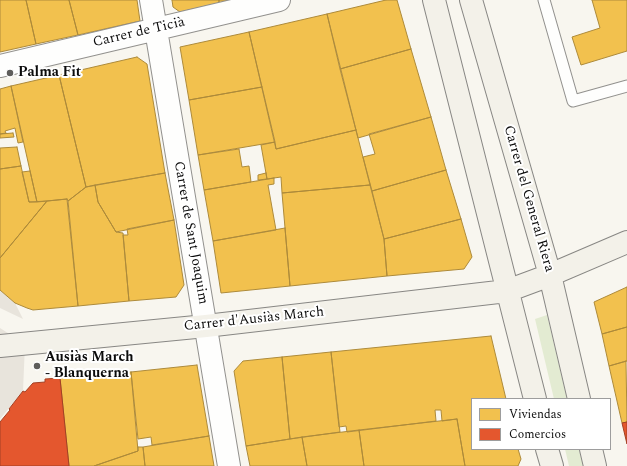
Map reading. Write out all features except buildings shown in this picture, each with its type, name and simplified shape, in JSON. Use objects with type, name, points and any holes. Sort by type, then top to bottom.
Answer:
[{"type":"main road","points":[[434,0],[535,398]]},
{"type":"main road","name":"Carrer del General Riera","points":[[471,0],[550,275],[579,398]]},
{"type":"main road","name":"Carrer d'Ausiàs March","points":[[0,346],[206,326],[507,291],[550,275],[627,242]]},
{"type":"main road","points":[[547,450],[552,466]]},
{"type":"main road","points":[[591,450],[595,466]]},
{"type":"street","name":"Carrer de Sant Joaquim","points":[[151,0],[229,466]]},
{"type":"street","name":"Carrer de Ticià","points":[[0,66],[279,0]]},
{"type":"lane","points":[[544,0],[573,101],[627,86]]},
{"type":"green space","points":[[547,315],[567,398],[554,398],[535,319]]},
{"type":"green space","points":[[565,450],[579,450],[583,466],[569,466]]},
{"type":"shaded area","points":[[0,290],[15,303],[23,319],[0,308]]},
{"type":"shaded area","points":[[0,328],[25,344],[23,391],[0,419]]},
{"type":"place","name":"Palma Fit","points":[[10,73]]},
{"type":"place","name":"Ausiàs March - Blanquerna","points":[[37,366]]}]
